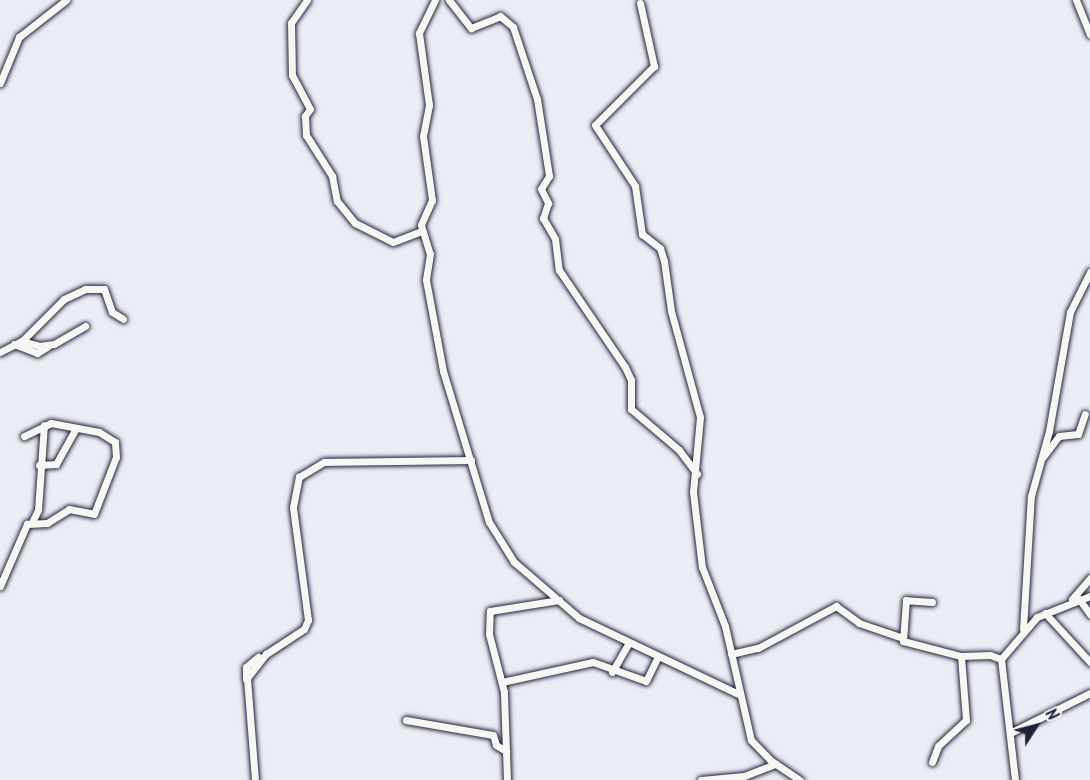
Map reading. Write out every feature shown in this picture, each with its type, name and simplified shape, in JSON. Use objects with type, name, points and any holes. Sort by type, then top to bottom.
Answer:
[{"type":"street","points":[[0,83],[19,37],[66,0]]},
{"type":"street","points":[[307,0],[308,4],[301,3],[291,23],[292,75],[310,109],[306,135],[332,176],[341,210],[355,223],[393,242],[422,231]]},
{"type":"street","points":[[435,0],[419,33],[429,105],[423,136],[432,200],[422,231],[430,254],[426,280],[443,371],[498,540],[514,562],[585,622],[657,658],[706,675],[738,694]]},
{"type":"street","points":[[449,0],[471,28],[500,16],[513,27],[537,99],[549,176],[541,189],[548,203],[543,218],[554,236],[559,270],[625,367],[631,380],[632,409],[679,450],[697,474]]},
{"type":"street","points":[[1076,0],[1090,34]]},
{"type":"street","points":[[640,3],[647,52],[654,66],[595,125],[634,186],[642,234],[660,248],[664,261],[671,311],[700,417],[693,504],[702,567],[726,626],[738,694],[751,740],[776,764],[800,780]]},
{"type":"street","points":[[1023,629],[1031,496],[1042,457],[1070,312],[1086,293],[1090,272]]},
{"type":"street","points":[[0,352],[18,343],[64,299],[85,289],[104,289],[112,312],[123,319]]},
{"type":"street","points":[[18,343],[37,353],[85,326]]},
{"type":"street","points":[[1042,457],[1059,436],[1078,434],[1085,414]]},
{"type":"street","points":[[0,586],[22,532],[38,514],[39,465],[44,425]]},
{"type":"street","points":[[24,436],[44,425],[106,434],[115,443],[114,465],[96,511],[90,515],[69,510],[46,524],[32,522]]},
{"type":"street","points":[[39,465],[56,464],[76,428]]},
{"type":"street","points":[[255,780],[246,667],[307,625],[293,507],[302,473],[324,462],[471,460]]},
{"type":"street","points":[[1071,601],[1090,578]]},
{"type":"street","points":[[1015,780],[1012,732],[1001,659],[1023,629],[1045,613],[1071,601],[1090,596]]},
{"type":"street","points":[[1079,599],[1090,614]]},
{"type":"street","points":[[507,780],[502,682],[489,634],[491,609],[559,600]]},
{"type":"street","points":[[900,637],[906,600],[932,602]]},
{"type":"street","points":[[731,654],[759,648],[836,606],[859,623],[900,637],[908,643],[961,656],[990,655],[1001,659]]},
{"type":"street","points":[[1045,613],[1090,662]]},
{"type":"street","points":[[612,672],[629,643]]},
{"type":"street","points":[[932,762],[937,747],[966,720],[961,656]]},
{"type":"street","points":[[502,682],[592,662],[612,672],[646,681],[657,658]]},
{"type":"street","points":[[1012,732],[1090,693]]},
{"type":"street","points":[[406,720],[493,735],[496,745],[506,751]]},
{"type":"street","points":[[701,780],[744,776],[776,764]]}]
